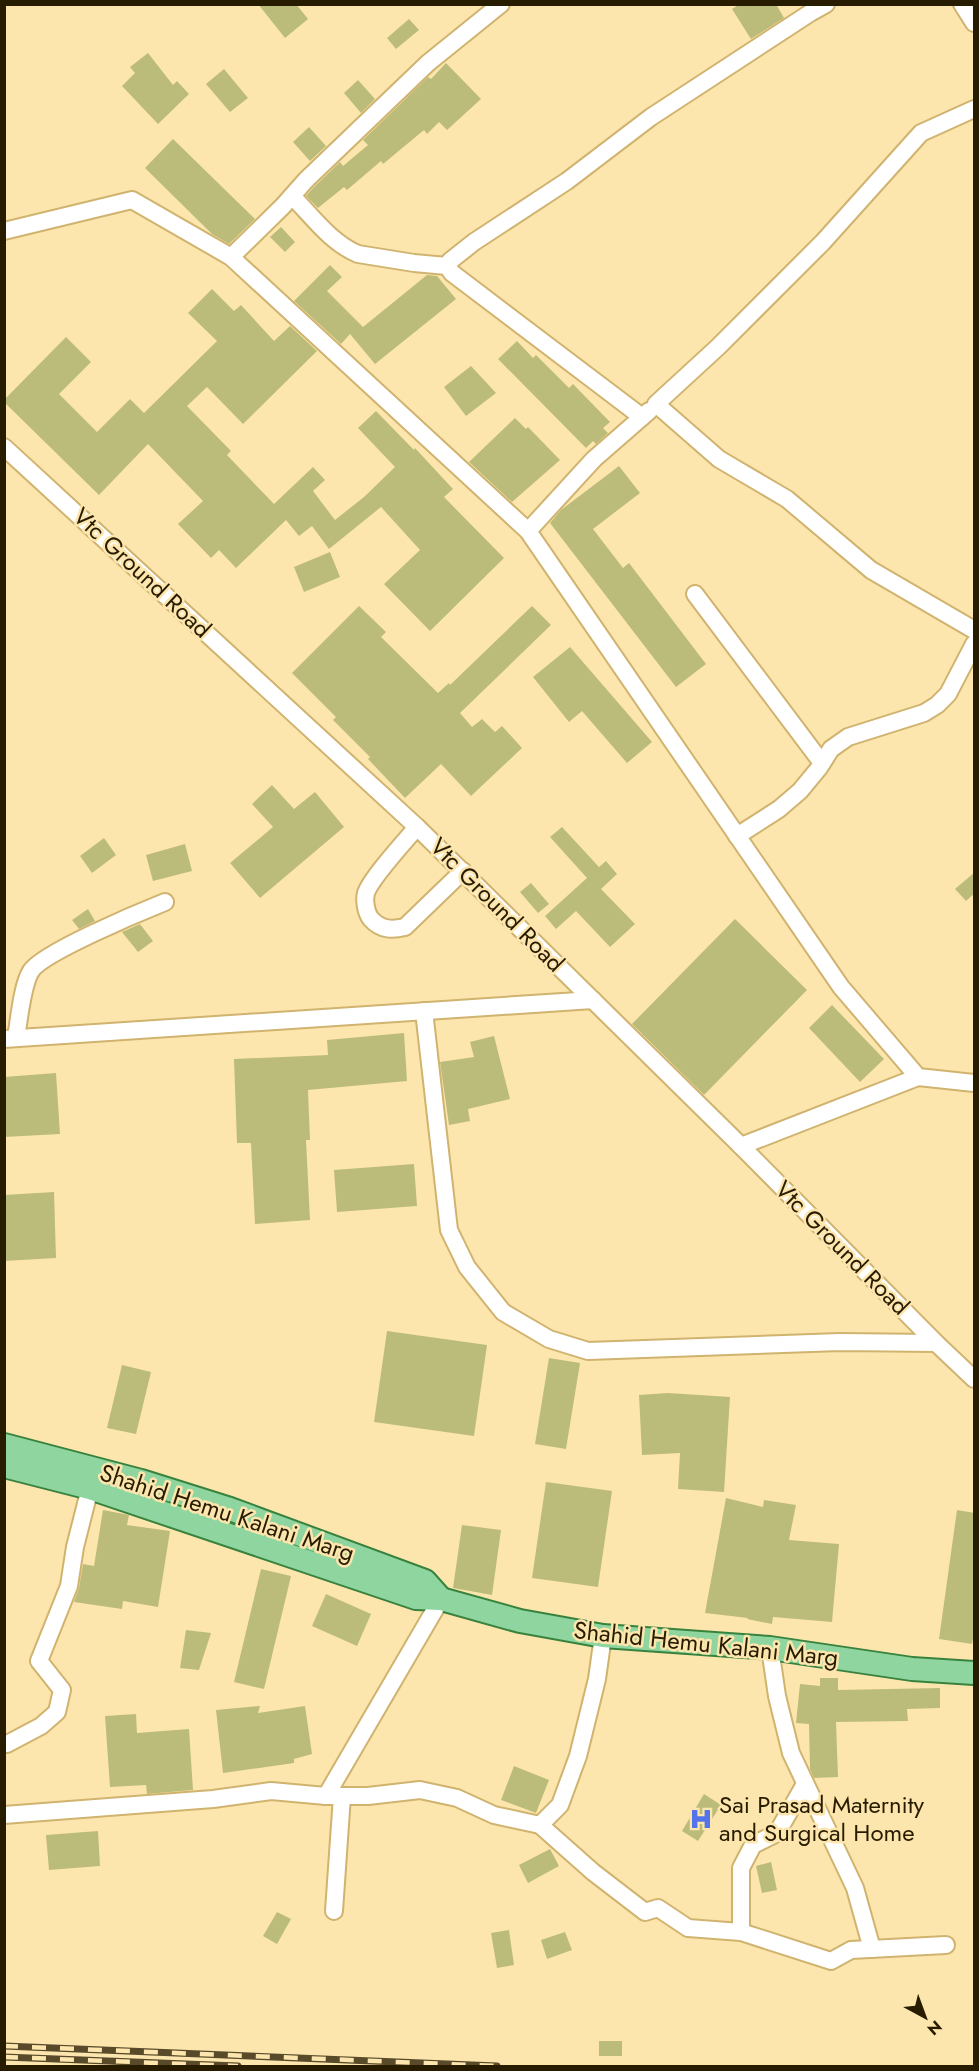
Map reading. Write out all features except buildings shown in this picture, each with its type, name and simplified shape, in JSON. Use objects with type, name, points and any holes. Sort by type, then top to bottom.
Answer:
[{"type":"main road","name":"Shahid Hemu Kalani Marg","points":[[4,1445],[141,1481],[230,1509],[424,1581],[441,1599]]},
{"type":"main road","name":"Shahid Hemu Kalani Marg","points":[[4,1466],[90,1488],[416,1598],[441,1599],[520,1621],[603,1636],[770,1648],[912,1669],[975,1673]]},
{"type":"street","points":[[231,257],[306,180],[428,63],[501,4]]},
{"type":"street","points":[[447,266],[474,242],[567,181],[651,117],[826,4]]},
{"type":"street","points":[[963,4],[975,23]]},
{"type":"street","points":[[528,531],[594,459],[718,347],[823,242],[921,133],[975,109]]},
{"type":"street","points":[[292,196],[343,247],[358,254],[447,266],[452,273],[642,417]]},
{"type":"street","points":[[4,231],[132,200],[231,257],[528,531],[842,987],[918,1077]]},
{"type":"street","points":[[656,404],[719,459],[787,499],[871,570],[975,630]]},
{"type":"street","name":"Vtc Ground Road","points":[[4,447],[417,826],[741,1146],[936,1343],[975,1379]]},
{"type":"street","points":[[695,594],[822,763]]},
{"type":"street","points":[[737,836],[779,809],[800,791],[831,749],[848,737],[924,713],[937,705],[948,694],[975,644]]},
{"type":"street","points":[[417,826],[374,879],[366,893],[366,907],[370,918],[381,927],[393,929],[405,927],[463,871]]},
{"type":"street","points":[[165,902],[119,921],[37,964],[27,977],[10,1039],[593,1000]]},
{"type":"street","points":[[424,1011],[449,1230],[466,1267],[503,1312],[549,1339],[588,1351],[840,1342],[936,1343]]},
{"type":"street","points":[[741,1146],[918,1077],[975,1083]]},
{"type":"street","points":[[4,1743],[7,1744],[41,1726],[57,1712],[62,1690],[39,1661],[69,1586],[75,1547],[90,1488]]},
{"type":"street","points":[[334,1911],[334,1796],[441,1599]]},
{"type":"street","points":[[540,1825],[560,1805],[578,1756],[597,1679],[603,1636]]},
{"type":"street","points":[[770,1648],[777,1696],[791,1753],[833,1837],[855,1888],[872,1949]]},
{"type":"street","points":[[741,1932],[741,1868],[753,1845],[777,1833],[805,1784]]},
{"type":"street","points":[[4,1815],[213,1799],[271,1791],[369,1796],[420,1790],[458,1798],[494,1815],[540,1825],[593,1872],[645,1912],[658,1908],[688,1928],[741,1932],[831,1961],[851,1950],[946,1945]]},
{"type":"railway","points":[[4,2046],[497,2066]]},
{"type":"railway","points":[[4,2057],[238,2066]]},
{"type":"place","name":"Sai Prasad Maternity and Surgical Home","points":[[701,1819]]}]
